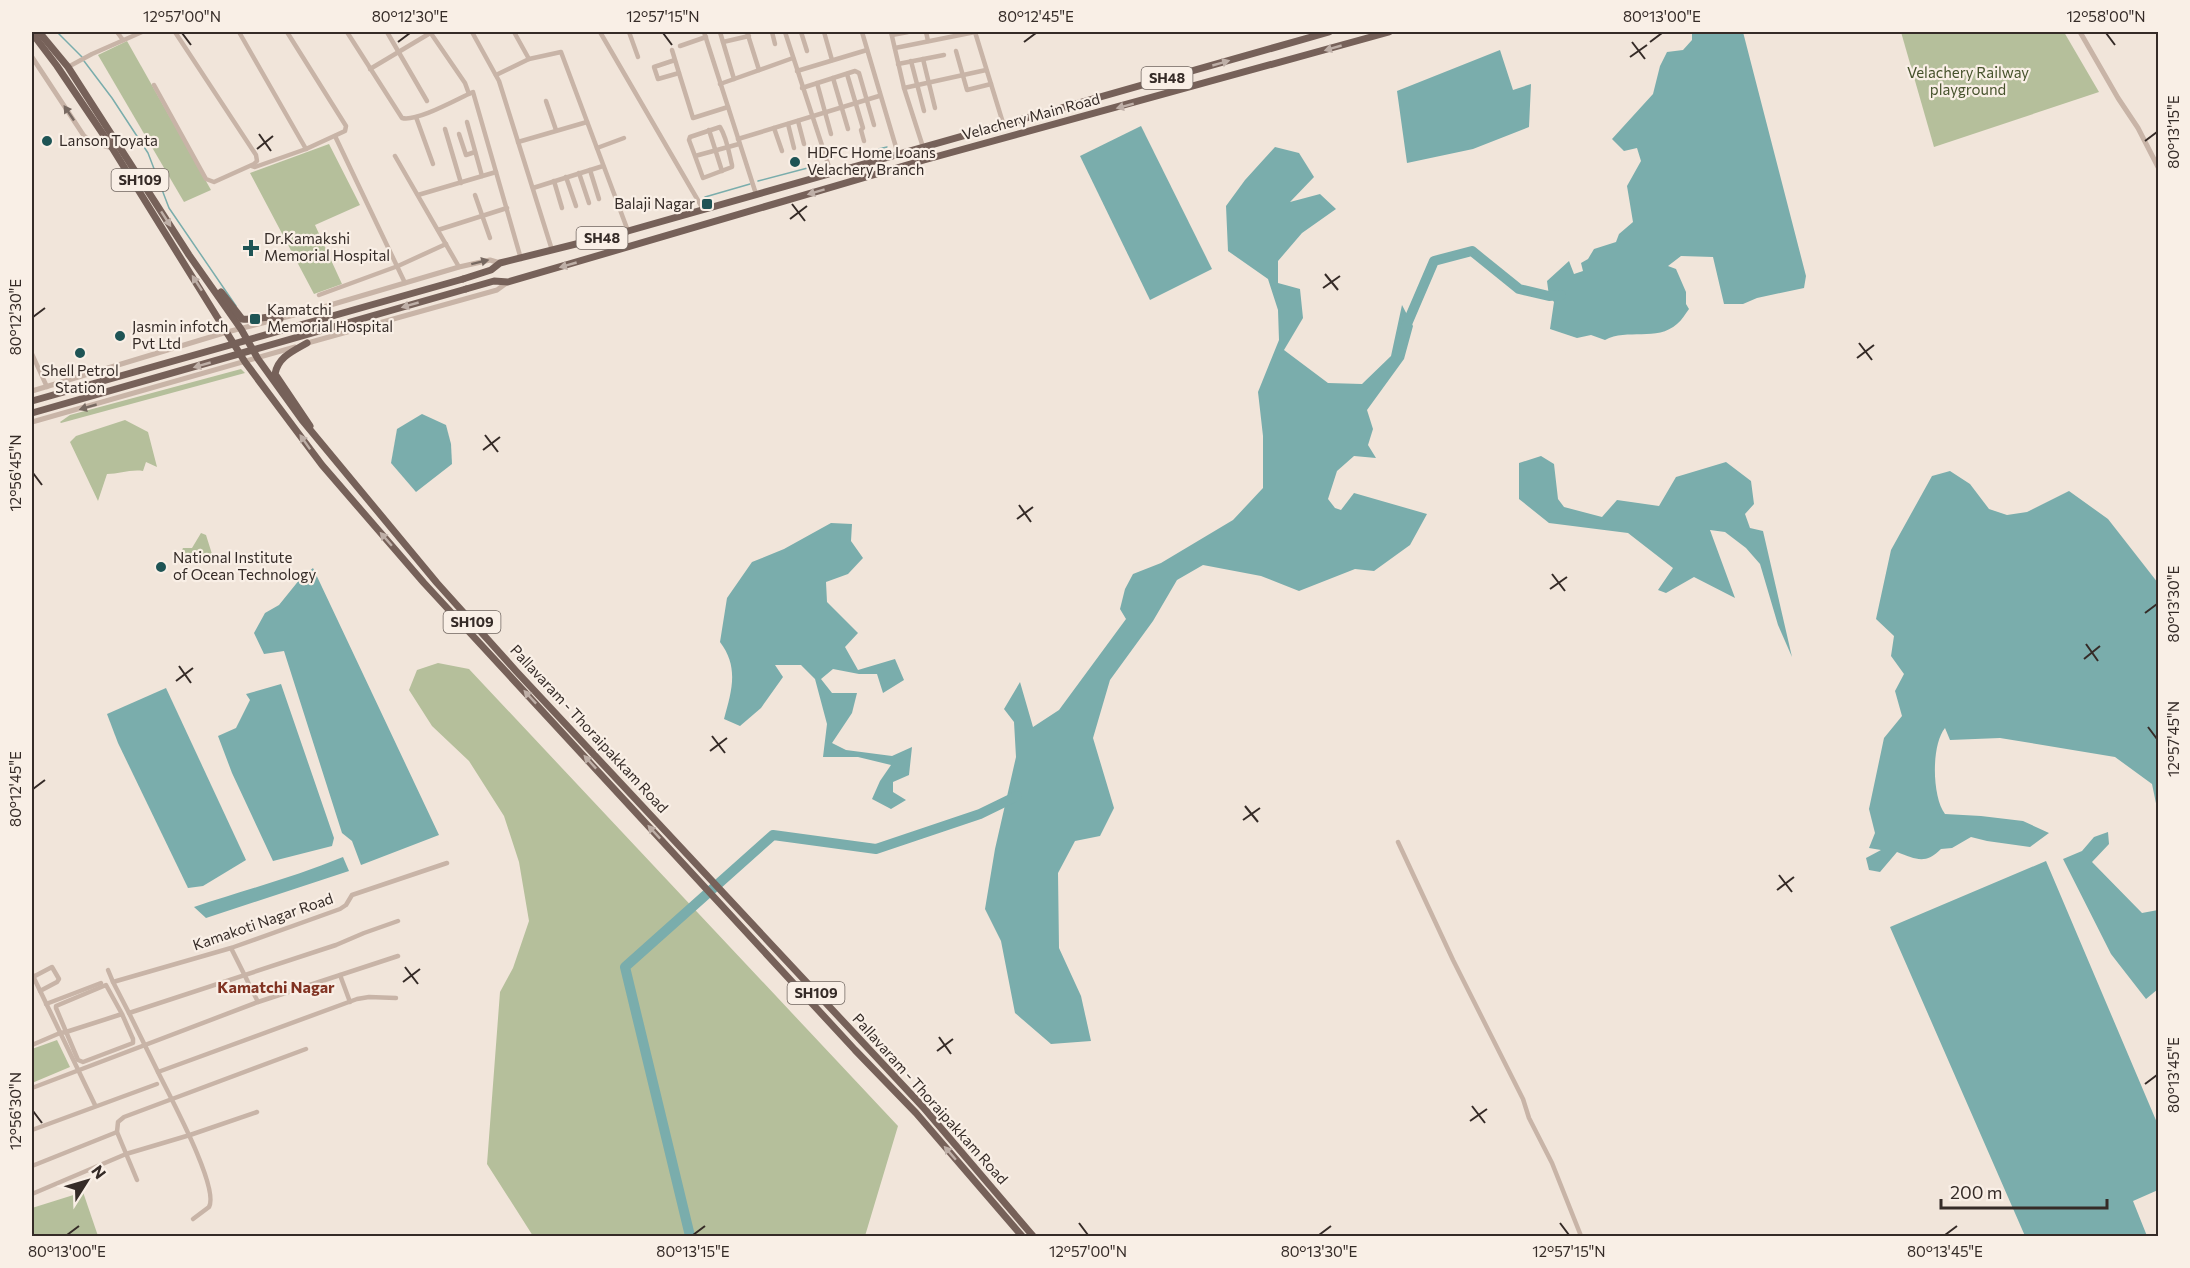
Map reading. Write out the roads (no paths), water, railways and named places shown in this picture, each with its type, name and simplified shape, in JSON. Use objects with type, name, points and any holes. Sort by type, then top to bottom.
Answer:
[{"type":"main road","name":"Pallavaram - Thoraipakkam Road","points":[[39,32],[68,67],[197,267],[241,329],[258,359],[294,404],[314,435],[503,663]]},
{"type":"main road","name":"Velachery Main Road","points":[[500,264],[628,231],[1329,32]]},
{"type":"main road","name":"Velachery Main Road","points":[[508,282],[914,163],[1389,32]]},
{"type":"main road","name":"Pallavaram - Thoraipakkam Road","points":[[32,33],[112,148],[246,362],[315,457],[424,583],[553,716],[629,805],[916,1113],[1020,1234]]},
{"type":"main road","points":[[1274,48],[1278,63]]},
{"type":"main road","points":[[604,237],[609,253]]},
{"type":"main road","name":"SH48","points":[[32,401],[463,279],[491,270],[500,264]]},
{"type":"main road","points":[[197,267],[204,270],[242,319],[254,320],[276,316],[280,318]]},
{"type":"main road","name":"SH48","points":[[32,413],[494,281],[508,282]]},
{"type":"main road","points":[[294,404],[275,374],[277,365],[287,355],[307,343]]},
{"type":"main road","name":"Pallavaram - Thoraipakkam Road","points":[[559,723],[634,797],[923,1107],[1029,1232]]},
{"type":"main road","points":[[629,805],[634,797]]},
{"type":"main road","points":[[744,929],[751,922]]},
{"type":"main road","points":[[881,1077],[888,1070]]},
{"type":"main road","points":[[978,1185],[984,1179]]},
{"type":"main road","points":[[995,1204],[1001,1199]]},
{"type":"street","points":[[117,32],[123,40]]},
{"type":"street","points":[[60,71],[142,32]]},
{"type":"street","points":[[154,85],[206,179],[214,182],[251,166],[257,161],[256,155],[175,32]]},
{"type":"street","points":[[239,32],[306,149]]},
{"type":"street","points":[[251,166],[255,167],[306,149],[345,131],[346,126],[287,32]]},
{"type":"street","points":[[347,32],[402,118],[416,117],[473,92],[521,259]]},
{"type":"street","points":[[387,32],[427,101]]},
{"type":"street","points":[[370,69],[431,32],[465,83],[469,94]]},
{"type":"street","points":[[472,32],[496,75],[552,250]]},
{"type":"street","points":[[514,32],[529,59]]},
{"type":"street","points":[[600,32],[704,209]]},
{"type":"street","points":[[629,32],[638,57]]},
{"type":"street","points":[[704,32],[756,194]]},
{"type":"street","points":[[720,32],[734,79]]},
{"type":"street","points":[[772,32],[776,44]]},
{"type":"street","points":[[785,32],[831,173]]},
{"type":"street","points":[[801,32],[807,51]]},
{"type":"street","points":[[824,32],[832,60]]},
{"type":"street","points":[[862,32],[879,96],[898,154]]},
{"type":"street","points":[[908,32],[891,33],[904,88],[923,147]]},
{"type":"street","points":[[926,32],[928,41]]},
{"type":"street","points":[[895,48],[975,32],[1003,123]]},
{"type":"street","points":[[2080,32],[2138,128],[2158,167]]},
{"type":"street","points":[[723,42],[748,34],[759,70]]},
{"type":"street","points":[[680,46],[706,38]]},
{"type":"street","points":[[672,50],[693,118],[728,107]]},
{"type":"street","points":[[797,71],[867,50]]},
{"type":"street","points":[[956,51],[967,90],[991,84]]},
{"type":"street","points":[[496,75],[529,59],[561,52],[628,231]]},
{"type":"street","points":[[898,64],[944,55]]},
{"type":"street","points":[[32,57],[84,135],[92,142],[112,148]]},
{"type":"street","points":[[720,84],[793,58]]},
{"type":"street","points":[[923,59],[935,108]]},
{"type":"street","points":[[675,60],[654,67],[658,79],[679,73]]},
{"type":"street","points":[[912,61],[924,111]]},
{"type":"street","points":[[904,88],[986,70]]},
{"type":"street","points":[[802,88],[855,71],[859,73],[874,125]]},
{"type":"street","points":[[848,74],[864,141]]},
{"type":"street","points":[[833,78],[848,129]]},
{"type":"street","points":[[817,83],[831,134]]},
{"type":"street","points":[[695,156],[727,147],[764,131],[879,96]]},
{"type":"street","points":[[546,101],[556,130]]},
{"type":"street","points":[[416,117],[433,164]]},
{"type":"street","points":[[798,121],[804,144]]},
{"type":"street","points":[[467,122],[482,176]]},
{"type":"street","points":[[518,142],[587,122]]},
{"type":"street","points":[[788,124],[794,148]]},
{"type":"street","points":[[720,128],[727,147],[732,167],[703,178],[689,138],[694,134],[720,128]]},
{"type":"street","points":[[774,128],[782,151]]},
{"type":"street","points":[[445,129],[461,183]]},
{"type":"street","points":[[709,130],[722,171]]},
{"type":"street","points":[[764,131],[766,139]]},
{"type":"street","points":[[459,135],[466,155],[475,152]]},
{"type":"street","points":[[335,136],[405,283]]},
{"type":"street","points":[[597,148],[624,138]]},
{"type":"street","points":[[394,156],[459,267]]},
{"type":"street","points":[[533,188],[603,166]]},
{"type":"street","points":[[590,170],[599,199]]},
{"type":"street","points":[[418,195],[496,172]]},
{"type":"street","points":[[579,173],[589,203]]},
{"type":"street","points":[[567,177],[576,206]]},
{"type":"street","points":[[554,181],[562,208]]},
{"type":"street","points":[[475,195],[490,238]]},
{"type":"street","points":[[438,230],[507,208]]},
{"type":"street","points":[[319,295],[398,266],[446,244]]},
{"type":"street","points":[[32,391],[227,332],[459,267],[490,260],[500,264]]},
{"type":"street","points":[[32,422],[497,290],[508,282]]},
{"type":"street","points":[[32,354],[47,387]]},
{"type":"street","points":[[1398,842],[1453,960],[1523,1099],[1529,1118],[1552,1164],[1581,1236]]},
{"type":"street","name":"Kamakoti Nagar Road","points":[[113,981],[231,948],[340,909],[346,905],[352,895],[447,863]]},
{"type":"street","points":[[129,1013],[336,945],[398,921]]},
{"type":"street","points":[[231,948],[258,1002]]},
{"type":"street","points":[[32,1088],[258,1002],[398,956]]},
{"type":"street","points":[[40,991],[59,979],[52,967],[32,975],[95,1105]]},
{"type":"street","points":[[108,970],[190,1135],[212,1199],[209,1207],[193,1219]]},
{"type":"street","points":[[340,975],[350,1002]]},
{"type":"street","points":[[46,1004],[101,983]]},
{"type":"street","points":[[106,985],[122,1014],[134,1039],[133,1043],[83,1062],[78,1060],[56,1008],[57,1004],[106,985]]},
{"type":"street","points":[[158,1072],[350,1002],[369,997],[396,998]]},
{"type":"street","points":[[32,1045],[60,1033],[122,1014]]},
{"type":"street","points":[[137,1180],[117,1132],[118,1122],[124,1117],[306,1049]]},
{"type":"street","points":[[32,1130],[157,1084]]},
{"type":"street","points":[[32,1194],[126,1154],[257,1112]]},
{"type":"street","points":[[32,1166],[117,1132]]},
{"type":"water","points":[[1692,32],[1743,32],[1806,276],[1804,288],[1757,298],[1743,304],[1724,304],[1713,257],[1681,256],[1668,266],[1676,269],[1686,292],[1686,304],[1689,309],[1679,322],[1669,329],[1651,334],[1623,335],[1605,340],[1591,335],[1577,338],[1550,329],[1554,302],[1549,296],[1547,281],[1569,261],[1574,274],[1583,271],[1581,263],[1588,259],[1594,249],[1616,242],[1619,234],[1633,222],[1627,186],[1641,161],[1637,148],[1624,151],[1612,139],[1653,94],[1660,66],[1667,52],[1683,50],[1692,40]]},
{"type":"water","points":[[1500,50],[1513,90],[1531,84],[1529,127],[1473,149],[1407,163],[1397,91]]},
{"type":"water","points":[[1141,126],[1212,269],[1150,300],[1080,156]]},
{"type":"water","points":[[1275,147],[1299,153],[1314,177],[1290,202],[1320,194],[1336,209],[1302,233],[1278,261],[1278,283],[1300,289],[1303,318],[1284,350],[1328,383],[1362,384],[1391,356],[1402,305],[1413,326],[1404,359],[1367,410],[1373,429],[1368,445],[1376,458],[1354,456],[1337,471],[1328,499],[1335,508],[1341,510],[1354,493],[1427,514],[1410,545],[1374,571],[1355,569],[1299,591],[1261,576],[1203,565],[1177,580],[1153,621],[1110,680],[1093,738],[1114,808],[1100,836],[1075,841],[1058,873],[1059,948],[1081,996],[1091,1041],[1051,1044],[1015,1013],[1001,941],[985,909],[995,849],[1016,757],[1014,722],[1004,709],[1020,682],[1033,727],[1059,710],[1126,619],[1120,609],[1125,589],[1133,574],[1161,563],[1233,520],[1263,488],[1263,436],[1258,392],[1279,340],[1278,310],[1268,279],[1228,251],[1226,206],[1245,180]]},
{"type":"water","points":[[422,414],[446,425],[451,444],[452,464],[416,492],[391,463],[397,429]]},
{"type":"water","points":[[1541,456],[1554,464],[1558,499],[1564,507],[1602,517],[1617,500],[1659,506],[1676,477],[1726,462],[1751,481],[1754,504],[1745,514],[1750,528],[1763,531],[1792,657],[1778,625],[1760,564],[1746,548],[1725,532],[1710,530],[1735,598],[1694,577],[1666,593],[1658,590],[1673,568],[1628,533],[1549,523],[1519,499],[1519,463]]},
{"type":"water","points":[[1950,471],[1970,484],[1989,509],[2007,515],[2027,512],[2069,491],[2108,519],[2158,583],[2158,813],[2152,784],[2115,757],[2000,738],[1950,740],[1945,728],[1937,746],[1935,771],[1938,796],[1945,814],[2023,821],[2049,833],[2030,847],[1971,837],[1952,848],[1941,849],[1925,859],[1897,852],[1880,872],[1869,870],[1866,858],[1881,850],[1869,848],[1875,833],[1869,809],[1884,738],[1902,716],[1895,691],[1904,674],[1891,656],[1894,636],[1876,619],[1891,550],[1932,476]]},
{"type":"water","points":[[831,523],[852,524],[851,541],[863,558],[848,574],[826,582],[827,602],[858,633],[845,647],[858,670],[895,659],[904,680],[883,693],[877,674],[859,674],[833,669],[821,679],[832,693],[857,693],[852,713],[832,743],[846,750],[892,756],[912,747],[909,775],[893,782],[893,792],[906,800],[891,809],[872,799],[891,765],[858,757],[823,757],[827,724],[815,679],[801,665],[775,665],[783,677],[761,708],[740,726],[724,719],[732,679],[730,660],[720,642],[727,598],[752,562],[784,549]]},
{"type":"water","points":[[313,568],[439,835],[361,865],[352,841],[342,833],[284,651],[264,654],[254,633],[265,613],[279,605],[300,579]]},
{"type":"water","points":[[281,684],[334,838],[332,846],[273,861],[232,773],[218,736],[236,728],[250,700],[246,694]]},
{"type":"water","points":[[166,688],[246,860],[203,886],[188,888],[118,743],[107,714]]},
{"type":"water","points":[[2108,832],[2109,844],[2092,862],[2142,913],[2158,910],[2158,989],[2146,999],[2111,954],[2063,859],[2082,851],[2094,837]]},
{"type":"water","points":[[343,857],[349,871],[206,918],[194,907],[288,877]]},
{"type":"water","points":[[2046,861],[2158,1125],[2158,1190],[2133,1201],[2147,1236],[2025,1236],[1890,927]]},
{"type":"waterway","points":[[57,32],[82,57]]},
{"type":"waterway","points":[[84,61],[112,98],[148,153],[169,208],[236,306]]},
{"type":"waterway","points":[[852,155],[887,147]]},
{"type":"waterway","points":[[758,181],[819,165]]},
{"type":"waterway","points":[[705,197],[750,184]]},
{"type":"waterway","points":[[1404,331],[1434,261],[1472,251],[1519,289],[1549,296],[1561,295]]},
{"type":"waterway","points":[[274,315],[286,312]]},
{"type":"waterway","points":[[690,1236],[625,967],[773,835],[876,849],[980,814],[1017,796]]},
{"type":"place","name":"Lanson Toyata","points":[[47,141]]},
{"type":"place","name":"HDFC Home Loans Velachery Branch","points":[[795,162]]},
{"type":"place","name":"Balaji Nagar","points":[[707,204]]},
{"type":"place","name":"Dr.Kamakshi Memorial Hospital","points":[[251,248]]},
{"type":"place","name":"Kamatchi Memorial Hospital","points":[[255,319]]},
{"type":"place","name":"Jasmin infotch Pvt Ltd","points":[[120,336]]},
{"type":"place","name":"Shell Petrol Station","points":[[80,353]]},
{"type":"place","name":"National Institute of Ocean Technology","points":[[161,567]]},
{"type":"district","name":"Kamatchi Nagar","points":[[276,987]]},
{"type":"park label","name":"Velachery Railway playground","points":[[1968,82]]}]
